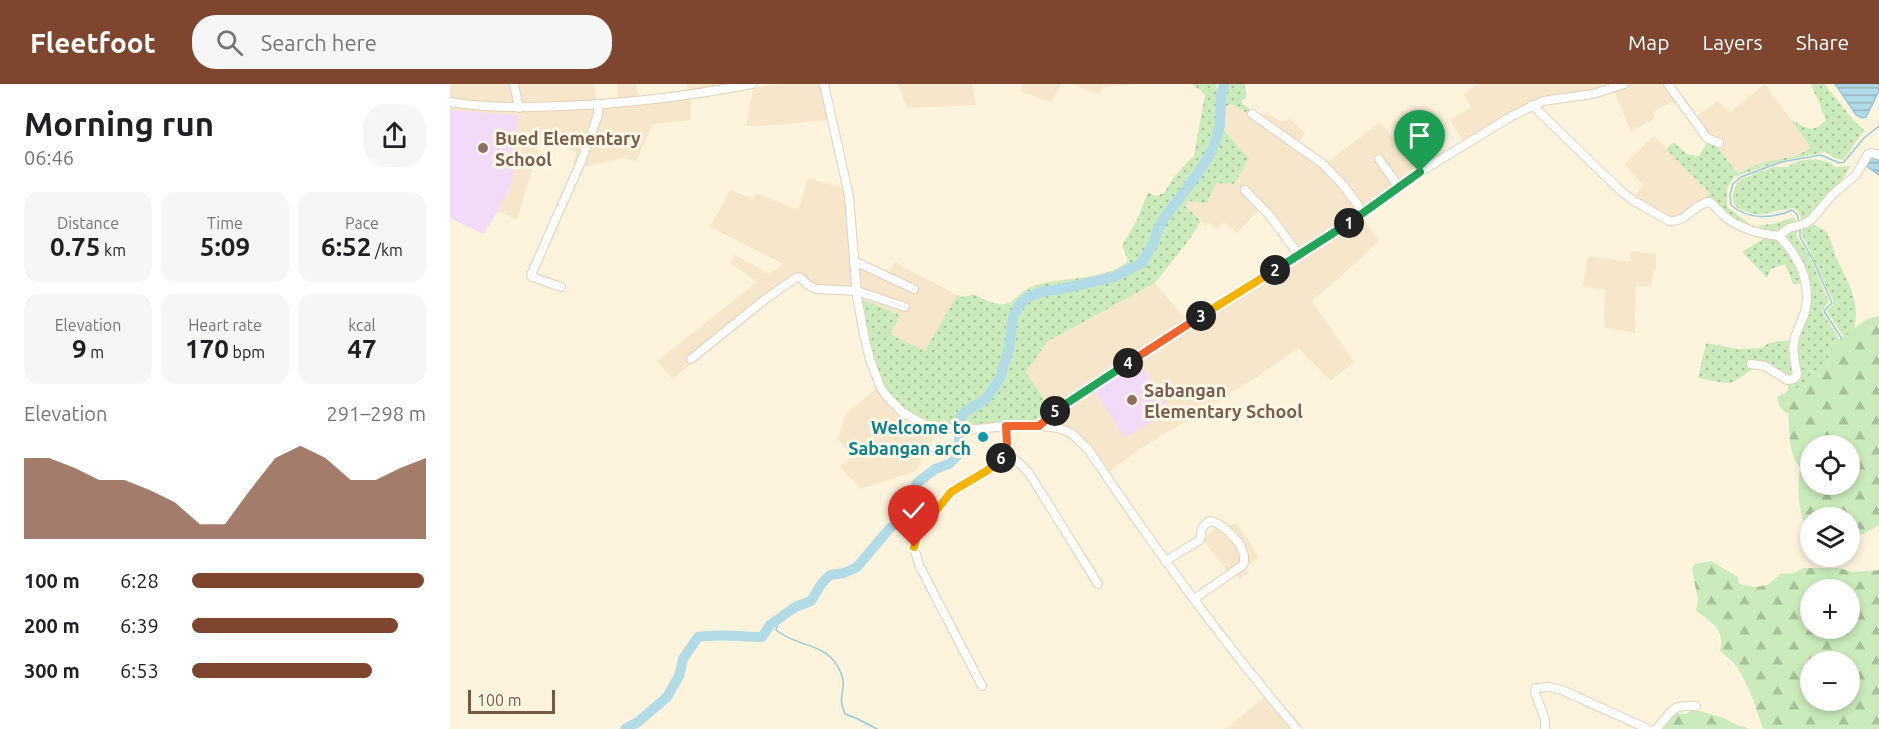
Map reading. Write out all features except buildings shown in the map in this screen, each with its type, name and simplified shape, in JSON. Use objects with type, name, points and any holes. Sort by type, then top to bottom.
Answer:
[{"type":"street","points":[[514,84],[519,108]]},
{"type":"street","points":[[450,102],[485,107],[519,108],[599,105],[752,84]]},
{"type":"street","points":[[824,84],[849,196],[857,291],[870,360],[885,394],[899,410],[919,423],[932,426],[962,429],[1039,426],[1064,430],[1074,435],[1084,444],[1165,561],[1266,693],[1297,729]]},
{"type":"street","points":[[1039,426],[1070,400],[1364,213],[1429,166],[1532,105],[1547,100],[1593,94],[1624,84]]},
{"type":"street","points":[[1668,84],[1707,138],[1719,143]]},
{"type":"street","points":[[561,287],[531,275],[580,164],[597,118],[599,105]]},
{"type":"street","points":[[1532,105],[1622,192],[1656,214],[1676,222],[1706,202],[1710,202],[1724,216],[1737,224],[1762,234],[1779,236],[1804,273],[1807,287],[1805,310],[1794,344],[1797,375],[1794,379],[1789,380],[1765,366],[1751,364]]},
{"type":"street","points":[[1252,114],[1323,164],[1343,185],[1364,213]]},
{"type":"street","points":[[1779,236],[1789,228],[1812,219],[1833,194],[1856,175],[1868,154],[1879,155]]},
{"type":"street","points":[[1379,159],[1399,187]]},
{"type":"street","points":[[1245,190],[1270,216],[1299,255]]},
{"type":"street","points":[[854,261],[914,289]]},
{"type":"street","points":[[691,359],[768,297],[796,278],[801,278],[816,290],[857,291],[905,307]]},
{"type":"street","points":[[982,686],[919,565],[914,547],[917,536],[951,492],[988,470],[1004,453],[1007,444],[1006,426]]},
{"type":"street","points":[[1004,453],[1029,473],[1098,584]]},
{"type":"street","points":[[1165,561],[1200,540],[1202,528],[1209,521],[1220,524],[1233,536],[1244,552],[1243,565],[1194,599]]},
{"type":"street","points":[[1545,729],[1545,720],[1535,693],[1536,688],[1545,687],[1562,690],[1647,729]]},
{"type":"street","points":[[1656,729],[1672,709],[1696,706]]},
{"type":"shaded area","points":[[450,84],[594,84],[598,107],[619,106],[617,84],[636,84],[640,104],[688,98],[687,84],[757,84],[743,90],[691,97],[691,120],[653,124],[636,161],[622,158],[575,169],[573,165],[576,153],[564,147],[565,143],[543,135],[517,220],[498,211],[483,234],[450,218]]},
{"type":"shaded area","points":[[780,84],[822,84],[831,120],[746,126],[753,88]]},
{"type":"shaded area","points":[[898,84],[972,84],[976,105],[907,108]]},
{"type":"shaded area","points":[[1023,84],[1062,84],[1051,102],[1021,92]]},
{"type":"shaded area","points":[[1071,84],[1141,84],[1103,87],[1099,94]]},
{"type":"shaded area","points":[[1478,84],[1601,84],[1603,90],[1535,106],[1466,146],[1450,120],[1471,107],[1463,94]]},
{"type":"shaded area","points":[[1618,84],[1674,84],[1683,99],[1674,105],[1672,102],[1660,108],[1653,113],[1655,118],[1631,132],[1612,86]]},
{"type":"shaded area","points":[[1765,84],[1811,148],[1796,156],[1764,162],[1737,173],[1695,117],[1718,101],[1730,112]]},
{"type":"shaded area","points":[[1232,105],[1258,121],[1266,112],[1280,121],[1290,119],[1305,133],[1295,148],[1321,167],[1380,122],[1422,177],[1362,216],[1379,241],[1312,301],[1354,362],[1331,381],[1298,348],[1263,373],[1139,450],[1103,476],[1085,451],[1068,435],[1042,428],[1048,420],[1163,345],[1053,414],[1026,372],[1047,342],[1155,283],[1191,324],[1297,258],[1260,209],[1237,233],[1224,222],[1216,229],[1209,223],[1206,226],[1185,206],[1220,126],[1222,108]]},
{"type":"shaded area","name":"Bued Elementary School","points":[[450,110],[518,115],[512,181],[498,211],[483,234],[450,218]]},
{"type":"shaded area","points":[[1654,136],[1710,193],[1683,219],[1675,221],[1635,197],[1643,185],[1624,164]]},
{"type":"shaded area","points":[[808,178],[847,189],[854,261],[887,276],[895,262],[957,295],[926,352],[890,334],[856,297],[856,289],[823,292],[799,279],[787,285],[673,379],[657,361],[757,282],[730,263],[735,255],[769,274],[783,264],[710,227],[730,190],[754,199],[756,193],[798,210]]},
{"type":"shaded area","points":[[1631,251],[1656,254],[1656,270],[1654,270],[1651,287],[1636,286],[1635,333],[1604,327],[1605,290],[1583,286],[1588,256],[1630,262]]},
{"type":"shaded area","name":"Sabangan Elementary School","points":[[1139,362],[1170,410],[1125,438],[1094,390]]},
{"type":"shaded area","points":[[878,387],[886,402],[899,417],[916,426],[937,431],[916,471],[861,489],[839,467],[852,456],[838,439],[845,415]]},
{"type":"shaded area","points":[[1237,523],[1259,557],[1246,568],[1249,573],[1239,579],[1234,571],[1229,574],[1204,541],[1208,534],[1221,524],[1225,527]]},
{"type":"shaded area","points":[[1265,697],[1292,729],[1225,729]]},
{"type":"green space","points":[[1192,84],[1216,84],[1222,106],[1223,95],[1229,84],[1244,84],[1247,96],[1241,102],[1261,118],[1259,120],[1231,104],[1222,108],[1220,126],[1249,159],[1234,184],[1216,183],[1207,203],[1188,201],[1185,206],[1201,221],[1155,283],[1047,342],[1026,372],[1052,412],[1035,427],[966,431],[903,416],[873,368],[859,298],[900,315],[890,334],[925,351],[957,295],[964,297],[973,294],[990,302],[1004,304],[1011,302],[1031,287],[1054,281],[1094,276],[1118,268],[1128,261],[1122,245],[1136,222],[1148,192],[1155,196],[1164,193],[1174,177],[1194,155],[1205,94]]},
{"type":"green space","points":[[1811,84],[1825,84],[1853,120],[1865,131],[1843,160],[1834,158],[1826,152],[1781,161],[1734,177],[1727,188],[1727,207],[1750,224],[1748,227],[1729,217],[1715,201],[1697,206],[1710,193],[1666,149],[1674,142],[1687,154],[1699,156],[1710,137],[1737,173],[1764,162],[1796,156],[1811,148],[1790,119],[1808,128],[1817,127],[1826,120]]},
{"type":"green space","points":[[1815,159],[1829,162],[1835,167],[1851,166],[1835,190],[1808,217],[1811,224],[1821,228],[1829,236],[1855,301],[1854,329],[1843,336],[1827,311],[1834,303],[1802,235],[1801,217],[1798,211],[1793,208],[1753,214],[1739,209],[1732,199],[1736,185],[1741,179],[1773,167],[1787,167],[1799,161]]},
{"type":"green space","points":[[1794,217],[1797,237],[1810,257],[1829,302],[1822,311],[1839,339],[1832,344],[1826,371],[1804,385],[1788,391],[1788,383],[1757,366],[1732,383],[1698,378],[1706,343],[1738,349],[1762,348],[1772,343],[1792,340],[1794,337],[1807,284],[1793,284],[1785,264],[1771,269],[1767,278],[1743,251],[1765,238],[1759,225],[1773,224]]},
{"type":"green space","points":[[1879,316],[1879,525],[1864,534],[1860,534],[1860,507],[1800,507],[1798,494],[1800,467],[1791,449],[1788,413],[1779,405],[1777,397],[1804,385],[1811,373],[1826,371],[1832,344],[1867,319]]},
{"type":"green space","points":[[1711,561],[1738,577],[1739,584],[1756,587],[1767,585],[1781,574],[1794,573],[1804,568],[1838,568],[1853,572],[1879,570],[1879,729],[1763,729],[1744,679],[1734,663],[1720,650],[1719,632],[1711,622],[1696,611],[1698,600],[1692,569],[1694,564]]},
{"type":"green space","points":[[1693,709],[1751,729],[1653,729],[1672,713],[1686,714]]},
{"type":"water","points":[[1835,84],[1879,84],[1879,91],[1866,117],[1856,115]]},
{"type":"water","points":[[1869,157],[1879,160],[1879,175],[1865,165]]},
{"type":"waterway","points":[[625,729],[638,722],[667,697],[679,676],[683,659],[698,637],[722,635],[762,637],[770,625],[795,607],[811,601],[830,575],[844,573],[857,567],[890,528],[902,519],[917,483],[935,469],[949,464],[958,455],[960,419],[965,412],[987,398],[1000,378],[1009,349],[1013,317],[1021,303],[1028,297],[1041,292],[1114,277],[1142,263],[1165,217],[1201,169],[1213,148],[1220,126],[1224,84]]},
{"type":"waterway","points":[[1799,222],[1797,214],[1792,210],[1768,216],[1752,216],[1738,210],[1731,205],[1730,195],[1733,184],[1741,177],[1781,162],[1821,155],[1839,163],[1844,162],[1864,138],[1879,126]]},
{"type":"waterway","points":[[1800,230],[1800,237],[1832,303],[1824,311],[1842,339]]},
{"type":"waterway","points":[[779,619],[776,630],[785,636],[821,650],[835,663],[843,679],[842,702],[845,714],[877,729]]},
{"type":"place","name":"Bued Elementary School","points":[[483,148]]},
{"type":"place","name":"Sabangan Elementary School","points":[[1132,400]]},
{"type":"place","name":"Welcome to Sabangan arch","points":[[983,437]]},
{"type":"route","points":[[914,547],[917,536],[951,492],[988,470],[1000,459],[1007,444],[1006,426],[1039,426],[1070,400],[1359,216],[1420,172]]}]
